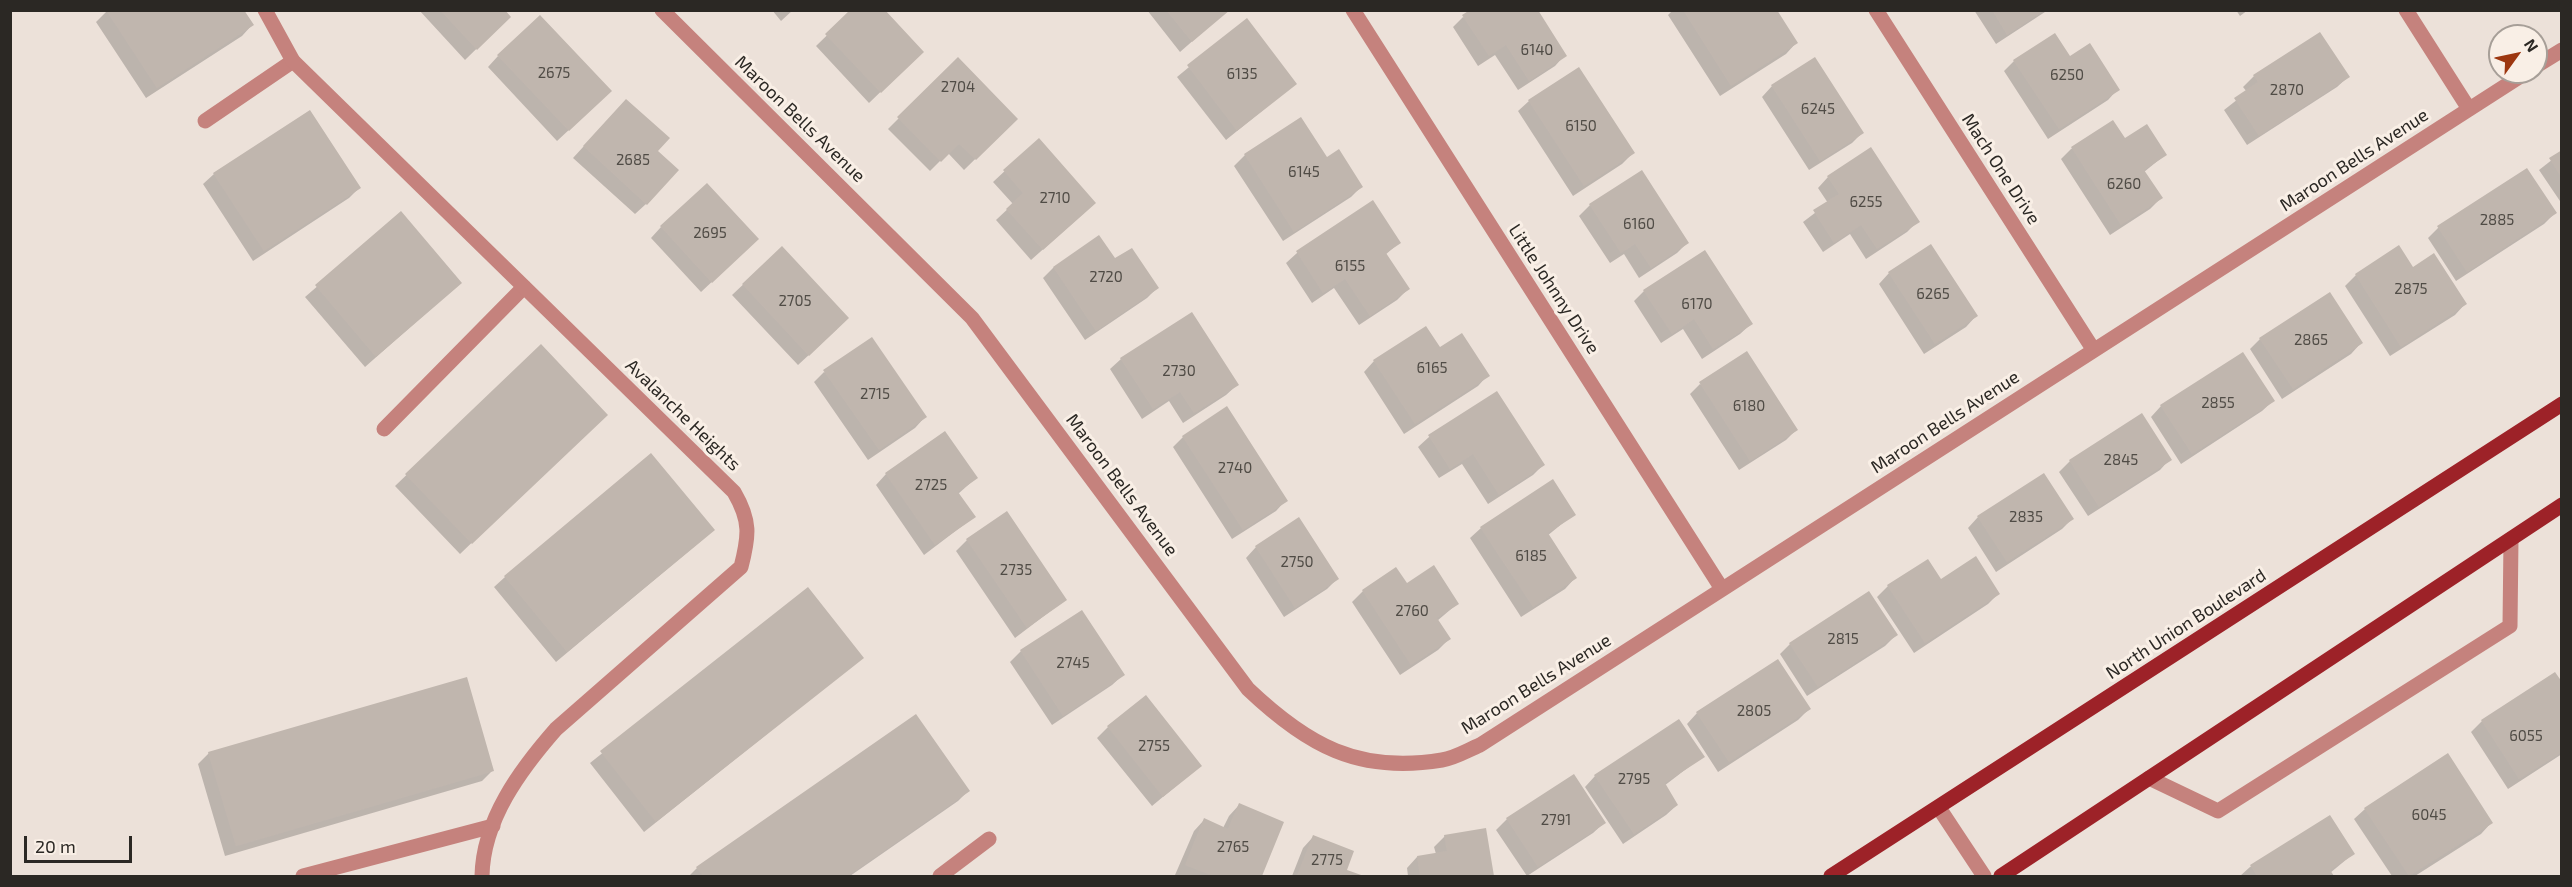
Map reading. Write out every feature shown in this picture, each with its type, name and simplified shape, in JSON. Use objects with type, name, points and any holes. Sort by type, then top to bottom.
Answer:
[{"type":"main road","name":"North Union Boulevard","points":[[1831,876],[2562,404]]},
{"type":"main road","points":[[2001,876],[2562,505]]},
{"type":"street","name":"Avalanche Heights","points":[[266,10],[293,61],[734,492],[745,512],[748,540],[741,567],[556,729],[511,786],[493,826],[483,861],[482,876]]},
{"type":"street","name":"Maroon Bells Avenue","points":[[662,10],[972,318],[1248,689],[1277,717],[1318,745],[1359,760],[1402,763],[1444,760],[1480,745],[2508,84]]},
{"type":"street","name":"Little Johnny Drive","points":[[1353,10],[1722,589]]},
{"type":"street","name":"Mach One Drive","points":[[1876,10],[2093,350]]},
{"type":"street","points":[[2406,10],[2469,109]]},
{"type":"street","points":[[2548,59],[2562,50]]},
{"type":"street","points":[[205,121],[293,61]]},
{"type":"street","points":[[384,429],[524,287]]},
{"type":"street","points":[[2149,778],[2218,811],[2510,626],[2511,539]]},
{"type":"street","points":[[1939,808],[1984,876]]},
{"type":"street","points":[[303,876],[493,826]]},
{"type":"street","points":[[940,876],[989,839]]},
{"type":"building","points":[[106,10],[244,10],[254,25],[157,88]]},
{"type":"building","points":[[440,10],[505,10],[511,17],[477,50]]},
{"type":"building","points":[[850,10],[885,10],[924,52],[881,93],[825,34]]},
{"type":"building","points":[[1166,10],[1230,10],[1192,42]]},
{"type":"building","points":[[1470,10],[1538,10],[1567,56],[1529,81],[1506,45],[1489,56],[1462,15]]},
{"type":"building","points":[[1683,10],[1777,10],[1798,43],[1731,86]]},
{"type":"building","points":[[1992,10],[2045,10],[2007,35]]},
{"type":"building","points":[[540,15],[612,91],[569,131],[497,55]]},
{"type":"building","points":[[1247,18],[1297,84],[1237,131],[1187,65]]},
{"type":"building","points":[[2320,32],[2350,77],[2259,136],[2234,98],[2258,82],[2253,75]]},
{"type":"building","points":[[2055,33],[2070,56],[2090,43],[2120,90],[2059,129],[2013,60]]},
{"type":"building","points":[[958,57],[1018,119],[976,160],[959,144],[941,162],[897,117]]},
{"type":"building","points":[[1815,57],[1864,133],[1820,161],[1771,85]]},
{"type":"building","points":[[1579,67],[1635,153],[1584,186],[1528,100]]},
{"type":"building","points":[[626,99],[670,138],[658,151],[679,170],[647,205],[583,146]]},
{"type":"building","points":[[310,110],[361,188],[264,251],[213,173]]},
{"type":"building","points":[[1301,117],[1327,157],[1339,149],[1363,187],[1294,232],[1244,154]]},
{"type":"building","points":[[2113,120],[2125,138],[2147,124],[2167,155],[2144,170],[2163,198],[2121,225],[2071,147]]},
{"type":"building","points":[[1039,138],[1096,203],[1043,250],[1006,209],[1023,193],[1003,170]]},
{"type":"building","points":[[1871,147],[1920,222],[1877,249],[1861,225],[1834,243],[1813,210],[1839,194],[1827,176]]},
{"type":"building","points":[[2562,150],[2562,178],[2549,158]]},
{"type":"building","points":[[2527,168],[2557,213],[2467,272],[2437,226]]},
{"type":"building","points":[[1642,170],[1689,243],[1651,268],[1635,244],[1621,253],[1589,204]]},
{"type":"building","points":[[707,183],[759,239],[712,283],[660,226]]},
{"type":"building","points":[[1373,200],[1401,243],[1386,253],[1410,289],[1370,316],[1345,279],[1323,293],[1296,251]]},
{"type":"building","points":[[401,211],[462,283],[376,357],[315,285]]},
{"type":"building","points":[[1099,235],[1115,258],[1132,248],[1159,288],[1096,331],[1053,267]]},
{"type":"building","points":[[1931,244],[1978,316],[1935,344],[1888,272]]},
{"type":"building","points":[[2399,245],[2413,267],[2434,253],[2467,304],[2401,347],[2355,274]]},
{"type":"building","points":[[782,246],[849,318],[809,356],[742,284]]},
{"type":"building","points":[[1705,250],[1753,324],[1713,349],[1694,319],[1672,334],[1643,290]]},
{"type":"building","points":[[2330,292],[2363,343],[2293,389],[2259,338]]},
{"type":"building","points":[[1192,312],[1239,385],[1194,413],[1180,392],[1153,409],[1120,358]]},
{"type":"building","points":[[1426,326],[1440,347],[1462,333],[1490,376],[1415,424],[1373,360]]},
{"type":"building","points":[[872,337],[927,417],[879,450],[823,370]]},
{"type":"building","points":[[541,344],[608,415],[472,544],[405,474]]},
{"type":"building","points":[[1747,351],[1798,430],[1750,461],[1699,382]]},
{"type":"building","points":[[2243,352],[2275,401],[2192,454],[2160,405]]},
{"type":"building","points":[[1497,391],[1545,465],[1499,495],[1473,454],[1450,469],[1428,435]]},
{"type":"building","points":[[1227,406],[1288,501],[1243,530],[1182,436]]},
{"type":"building","points":[[2142,413],[2172,460],[2099,507],[2069,460]]},
{"type":"building","points":[[945,431],[978,478],[958,492],[976,517],[935,545],[885,473]]},
{"type":"building","points":[[651,453],[715,530],[567,652],[504,576]]},
{"type":"building","points":[[2044,473],[2074,519],[2007,562],[1977,516]]},
{"type":"building","points":[[1553,479],[1576,515],[1548,533],[1577,578],[1533,607],[1480,527]]},
{"type":"building","points":[[1007,511],[1067,600],[1027,628],[966,539]]},
{"type":"building","points":[[1299,517],[1339,579],[1295,608],[1255,546]]},
{"type":"building","points":[[1976,556],[2000,594],[1925,643],[1887,585],[1928,559],[1941,579]]},
{"type":"building","points":[[1434,565],[1459,604],[1437,618],[1451,639],[1411,665],[1362,590],[1396,567],[1407,583]]},
{"type":"building","points":[[808,587],[864,658],[656,822],[600,751]]},
{"type":"building","points":[[1869,591],[1898,635],[1818,687],[1789,643]]},
{"type":"building","points":[[1082,610],[1125,675],[1063,716],[1020,650]]},
{"type":"building","points":[[1778,659],[1811,709],[1729,762],[1696,712]]},
{"type":"building","points":[[2555,672],[2562,682],[2562,752],[2519,779],[2481,720]]},
{"type":"building","points":[[467,677],[494,771],[236,846],[208,752]]},
{"type":"building","points":[[1146,695],[1202,766],[1163,797],[1107,726]]},
{"type":"building","points":[[916,714],[970,791],[848,876],[703,876],[696,867]]},
{"type":"building","points":[[1679,719],[1705,757],[1665,783],[1678,805],[1634,834],[1594,775]]},
{"type":"building","points":[[2448,753],[2493,823],[2409,876],[2364,808]]},
{"type":"building","points":[[1574,774],[1606,823],[1538,867],[1506,818]]},
{"type":"building","points":[[1239,803],[1284,822],[1262,876],[1214,876],[1185,865],[1204,818],[1228,829]]},
{"type":"building","points":[[2330,815],[2355,854],[2330,870],[2334,876],[2257,876],[2250,865]]},
{"type":"building","points":[[1486,828],[1494,876],[1420,876],[1417,856],[1447,851],[1444,835]]},
{"type":"building","points":[[1313,835],[1354,851],[1347,870],[1364,876],[1297,876]]}]
